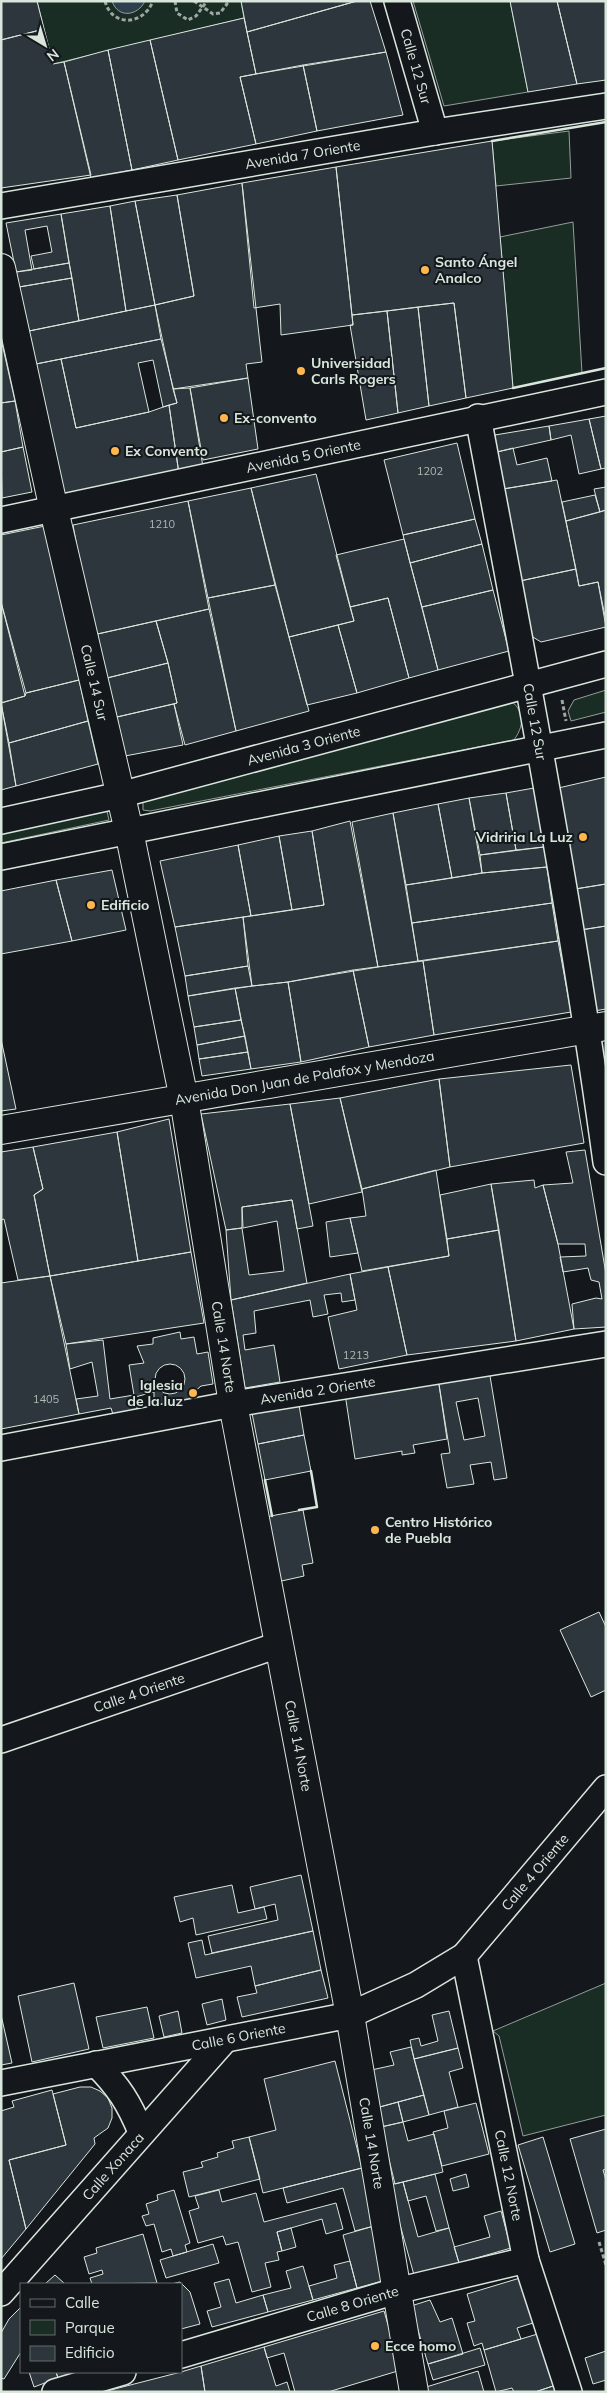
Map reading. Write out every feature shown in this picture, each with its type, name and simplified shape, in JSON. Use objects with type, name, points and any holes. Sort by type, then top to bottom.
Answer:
[{"type":"main road","name":"Calle 14 Sur","points":[[1,268],[54,510],[129,831],[184,1099]]},
{"type":"main road","name":"Avenida Don Juan de Palafox y Mendoza","points":[[1,1130],[597,1027]]},
{"type":"main road","name":"Calle 14 Norte","points":[[184,1099],[233,1404],[350,2015],[414,2392]]},
{"type":"street","name":"Calle 12 Sur","points":[[397,1],[435,132]]},
{"type":"street","name":"Avenida 7 Oriente","points":[[1,206],[435,132],[606,106]]},
{"type":"street","name":"Avenida 5 Oriente","points":[[1,520],[478,417],[606,392]]},
{"type":"street","name":"Calle 12 Sur","points":[[478,417],[540,749],[597,1027]]},
{"type":"street","name":"Avenida 3 Oriente","points":[[1,821],[120,795],[606,664]]},
{"type":"street","points":[[1,857],[606,735]]},
{"type":"street","points":[[597,1027],[606,1162]]},
{"type":"street","name":"Avenida 2 Oriente","points":[[1,1448],[233,1404],[606,1344]]},
{"type":"street","name":"Calle 4 Oriente","points":[[1,1740],[278,1645]]},
{"type":"street","name":"Calle 4 Oriente","points":[[464,1956],[606,1788]]},
{"type":"street","name":"Calle 6 Oriente","points":[[1,2083],[350,2015],[416,1985],[464,1956]]},
{"type":"street","name":"Calle 12 Norte","points":[[464,1956],[526,2260],[568,2392]]},
{"type":"street","name":"Calle Xonaca","points":[[1,2293],[141,2132],[224,2041]]},
{"type":"street","points":[[96,2064],[117,2085],[130,2105],[141,2132]]},
{"type":"street","name":"Calle 8 Oriente","points":[[182,2355],[396,2291],[526,2260]]},
{"type":"street","points":[[55,2392],[120,2373]]},
{"type":"path","points":[[105,1],[110,13],[117,18],[132,21],[145,14],[152,1]]},
{"type":"path","points":[[174,1],[177,12],[188,20],[196,16],[207,1]]},
{"type":"path","points":[[194,1],[213,14],[220,13],[227,4],[226,1]]},
{"type":"path","points":[[567,725],[562,698],[570,696]]},
{"type":"path","points":[[599,2242],[606,2265]]},
{"type":"green space","points":[[37,1],[241,1],[244,18],[53,64]]},
{"type":"green space","points":[[413,1],[510,1],[528,92],[444,106]]},
{"type":"green space","points":[[569,131],[571,178],[496,186],[492,141]]},
{"type":"green space","points":[[573,222],[582,373],[513,388],[500,237]]},
{"type":"green space","points":[[606,690],[606,712],[571,721],[568,711],[574,700]]},
{"type":"green space","points":[[506,697],[520,711],[520,728],[514,740],[150,811],[143,810],[143,799]]},
{"type":"green space","points":[[106,807],[109,820],[1,843],[1,831]]},
{"type":"green space","points":[[606,1983],[606,2115],[523,2136],[499,2036],[493,2031]]},
{"type":"water","points":[[112,1],[145,1],[138,10],[123,13],[115,7]]},
{"type":"building","points":[[1,1],[37,1],[44,29],[1,40]]},
{"type":"building","points":[[241,1],[357,1],[247,32]]},
{"type":"building","points":[[357,1],[370,1],[386,52],[256,74],[247,32]]},
{"type":"building","points":[[510,1],[557,1],[577,84],[528,92]]},
{"type":"building","points":[[557,1],[606,1],[606,80],[577,84]]},
{"type":"building","points":[[244,18],[256,74],[240,77],[256,144],[178,160],[150,40]]},
{"type":"building","points":[[44,29],[53,64],[64,62],[91,175],[1,188],[1,40]]},
{"type":"building","points":[[150,40],[178,160],[132,170],[108,50]]},
{"type":"building","points":[[108,50],[132,170],[91,178],[64,62]]},
{"type":"building","points":[[386,52],[403,115],[317,131],[303,65]]},
{"type":"building","points":[[303,65],[317,131],[256,144],[240,77]]},
{"type":"building","name":"Santo Ángel Analco","points":[[492,141],[513,388],[466,398],[454,303],[352,315],[336,167]]},
{"type":"building","points":[[336,167],[353,325],[281,335],[280,304],[254,308],[242,183]]},
{"type":"building","points":[[242,183],[262,362],[246,364],[248,378],[173,389],[155,305],[194,296],[177,195]]},
{"type":"building","points":[[177,195],[194,296],[155,305],[135,201]]},
{"type":"building","points":[[135,201],[155,305],[126,311],[110,206]]},
{"type":"building","points":[[110,206],[126,311],[79,321],[61,214]]},
{"type":"building","points":[[61,214],[69,263],[34,269],[31,256],[52,252],[47,226],[25,230],[32,270],[16,272],[6,223]]},
{"type":"building","points":[[69,263],[72,278],[19,287],[16,272]]},
{"type":"building","points":[[72,278],[79,321],[29,331],[19,287]]},
{"type":"building","points":[[454,303],[466,398],[429,406],[418,307]]},
{"type":"building","points":[[155,305],[161,339],[36,364],[29,331]]},
{"type":"building","points":[[418,307],[429,406],[398,413],[387,311]]},
{"type":"building","points":[[387,311],[398,413],[366,420],[350,325],[353,325],[352,315]]},
{"type":"building","points":[[1,339],[15,401],[1,403]]},
{"type":"building","points":[[161,339],[177,403],[163,407],[153,360],[138,363],[149,412],[76,428],[61,359]]},
{"type":"building","name":"Ex Convento","points":[[61,359],[76,428],[149,412],[169,405],[179,474],[64,498],[36,364]]},
{"type":"building","name":"Ex-convento","points":[[248,378],[258,449],[203,460],[190,388]]},
{"type":"building","points":[[190,388],[203,467],[179,474],[169,405],[177,403],[173,389]]},
{"type":"building","points":[[15,401],[23,447],[1,452],[1,403]]},
{"type":"building","points":[[606,416],[606,468],[601,469],[589,419]]},
{"type":"building","points":[[589,419],[601,469],[579,474],[571,435],[551,440],[549,426]]},
{"type":"building","points":[[549,426],[551,440],[497,452],[495,435]]},
{"type":"building","points":[[457,443],[475,519],[403,535],[384,460]]},
{"type":"building","points":[[23,447],[32,492],[2,498],[1,452]]},
{"type":"building","points":[[513,448],[517,465],[547,458],[552,481],[503,489],[497,452]]},
{"type":"building","points":[[316,474],[354,621],[289,637],[251,488]]},
{"type":"building","points":[[557,480],[576,569],[520,581],[503,489]]},
{"type":"building","points":[[606,487],[606,510],[600,512],[594,489]]},
{"type":"building","points":[[251,488],[275,585],[208,598],[188,501]]},
{"type":"building","points":[[595,495],[600,512],[566,521],[562,502]]},
{"type":"building","points":[[188,501],[209,609],[93,635],[73,525]]},
{"type":"building","points":[[606,510],[606,621],[598,582],[579,586],[566,521]]},
{"type":"building","points":[[475,519],[482,544],[410,563],[403,535]]},
{"type":"building","points":[[45,526],[79,680],[26,693],[1,602],[1,535]]},
{"type":"building","points":[[404,539],[438,670],[409,678],[388,598],[350,607],[336,555]]},
{"type":"building","points":[[482,544],[493,590],[422,607],[410,563]]},
{"type":"building","points":[[576,569],[579,586],[598,582],[606,627],[541,642],[528,634],[520,581]]},
{"type":"building","points":[[275,585],[309,711],[236,731],[208,598]]},
{"type":"building","points":[[493,590],[509,651],[438,670],[422,607]]},
{"type":"building","points":[[388,598],[409,678],[357,693],[338,625],[354,621],[350,607]]},
{"type":"building","points":[[1,602],[25,696],[1,703]]},
{"type":"building","points":[[209,609],[236,731],[185,745],[174,704],[177,703],[168,663],[156,621]]},
{"type":"building","points":[[156,621],[168,663],[107,678],[93,635]]},
{"type":"building","points":[[338,625],[357,693],[307,705],[289,637]]},
{"type":"building","points":[[168,663],[177,703],[117,717],[107,678]]},
{"type":"building","points":[[79,680],[88,721],[9,743],[1,703],[25,696],[26,693]]},
{"type":"building","points":[[1,703],[16,786],[1,790]]},
{"type":"building","points":[[174,704],[183,745],[125,756],[117,717]]},
{"type":"building","points":[[88,721],[98,764],[16,786],[9,743]]},
{"type":"building","name":"Vidriria La Luz","points":[[606,777],[606,884],[569,890],[554,789]]},
{"type":"building","points":[[534,788],[544,847],[516,850],[506,793]]},
{"type":"building","points":[[506,793],[516,850],[480,855],[469,798]]},
{"type":"building","points":[[469,798],[482,873],[452,878],[438,804]]},
{"type":"building","points":[[438,804],[452,878],[406,885],[393,813]]},
{"type":"building","points":[[393,813],[418,961],[378,967],[352,822]]},
{"type":"building","points":[[350,821],[378,967],[252,986],[243,917],[324,905],[312,831]]},
{"type":"building","points":[[312,831],[324,905],[292,910],[279,836]]},
{"type":"building","points":[[279,836],[292,910],[251,916],[238,845]]},
{"type":"building","points":[[238,845],[251,916],[175,927],[160,861]]},
{"type":"building","points":[[544,847],[547,867],[482,873],[480,855]]},
{"type":"building","points":[[547,867],[552,903],[412,923],[406,885],[482,873]]},
{"type":"building","name":"Edificio","points":[[112,870],[126,930],[72,941],[56,880]]},
{"type":"building","points":[[56,880],[72,941],[1,954],[1,891]]},
{"type":"building","points":[[606,884],[606,926],[574,931],[569,890]]},
{"type":"building","points":[[552,903],[558,941],[418,961],[412,923]]},
{"type":"building","points":[[243,917],[248,966],[185,976],[175,927]]},
{"type":"building","points":[[606,926],[606,1009],[588,1012],[574,931]]},
{"type":"building","points":[[558,941],[571,1012],[434,1035],[423,961]]},
{"type":"building","points":[[423,961],[434,1035],[369,1047],[353,970]]},
{"type":"building","points":[[248,966],[252,986],[188,996],[185,976]]},
{"type":"building","points":[[353,970],[369,1047],[301,1062],[288,982]]},
{"type":"building","points":[[288,982],[301,1062],[251,1069],[235,988]]},
{"type":"building","points":[[235,988],[241,1020],[194,1027],[188,996]]},
{"type":"building","points":[[241,1020],[245,1036],[197,1045],[194,1027]]},
{"type":"building","points":[[245,1036],[248,1052],[199,1059],[197,1045]]},
{"type":"building","points":[[1,1039],[16,1109],[1,1111]]},
{"type":"building","points":[[248,1052],[251,1069],[202,1076],[199,1059]]},
{"type":"building","points":[[571,1065],[584,1143],[450,1167],[439,1079]]},
{"type":"building","points":[[439,1079],[450,1167],[362,1189],[340,1098]]},
{"type":"building","points":[[340,1098],[362,1192],[309,1204],[290,1104]]},
{"type":"building","points":[[290,1104],[313,1226],[297,1229],[292,1200],[242,1207],[242,1228],[226,1230],[201,1114]]},
{"type":"building","points":[[169,1119],[191,1252],[138,1261],[117,1132]]},
{"type":"building","points":[[117,1132],[138,1261],[50,1276],[34,1195],[43,1189],[33,1147]]},
{"type":"building","points":[[33,1147],[43,1189],[34,1195],[50,1276],[18,1280],[4,1219],[1,1220],[1,1152]]},
{"type":"building","points":[[585,1150],[606,1274],[606,1327],[574,1329],[572,1304],[596,1298],[602,1299],[599,1282],[591,1280],[588,1268],[563,1272],[560,1257],[586,1256],[585,1244],[558,1244],[543,1185],[573,1183],[566,1152]]},
{"type":"building","points":[[436,1170],[449,1256],[362,1271],[350,1218],[366,1216],[362,1189]]},
{"type":"building","points":[[534,1180],[535,1188],[543,1185],[558,1244],[574,1329],[516,1341],[491,1184]]},
{"type":"building","points":[[491,1184],[499,1230],[447,1239],[440,1195]]},
{"type":"building","points":[[292,1200],[307,1283],[231,1300],[226,1230],[242,1228],[249,1275],[284,1271],[277,1221],[243,1228],[242,1207]]},
{"type":"building","points":[[350,1218],[358,1253],[330,1257],[326,1222]]},
{"type":"building","points":[[499,1230],[516,1341],[407,1355],[388,1267],[449,1256],[447,1239]]},
{"type":"building","points":[[191,1252],[204,1323],[66,1344],[50,1276]]},
{"type":"building","points":[[388,1267],[407,1355],[339,1369],[328,1317],[357,1310],[350,1274]]},
{"type":"building","points":[[350,1274],[355,1300],[342,1302],[341,1293],[324,1295],[328,1314],[313,1317],[310,1300],[254,1311],[256,1333],[243,1335],[245,1350],[274,1345],[280,1382],[245,1388],[231,1300]]},
{"type":"building","points":[[50,1276],[79,1414],[1,1429],[1,1283]]},
{"type":"building","points":[[180,1332],[181,1339],[194,1337],[197,1354],[208,1352],[213,1384],[201,1386],[193,1393],[180,1412],[180,1401],[154,1412],[154,1392],[135,1397],[138,1414],[115,1421],[111,1408],[79,1414],[76,1399],[98,1396],[92,1362],[70,1369],[66,1344],[103,1340],[110,1399],[134,1395],[129,1365],[144,1363],[137,1346],[153,1344],[153,1338]]},
{"type":"building","points":[[170,1364],[176,1365],[184,1373],[184,1385],[176,1393],[170,1394],[164,1393],[156,1385],[155,1379],[156,1373],[164,1365]]},
{"type":"building","points":[[489,1370],[507,1478],[494,1480],[491,1462],[470,1465],[474,1484],[447,1488],[441,1454],[450,1453],[438,1378]],"holes":[[[478,1398],[485,1436],[464,1440],[456,1402]]]},
{"type":"building","points":[[438,1378],[447,1439],[413,1445],[415,1453],[402,1455],[402,1451],[355,1459],[345,1394]]},
{"type":"building","points":[[299,1405],[304,1435],[258,1444],[252,1413]]},
{"type":"building","points":[[304,1435],[311,1471],[265,1480],[258,1444]]},
{"type":"building","points":[[303,1510],[313,1563],[302,1565],[304,1576],[277,1582],[265,1517]]},
{"type":"building","points":[[599,1612],[606,1627],[606,1690],[591,1697],[560,1630]]},
{"type":"building","points":[[301,1875],[313,1931],[212,1953],[208,1936],[278,1920],[275,1904],[255,1909],[250,1887]]},
{"type":"building","points":[[232,1885],[238,1913],[264,1907],[267,1919],[196,1935],[193,1918],[180,1922],[174,1897]]},
{"type":"building","points":[[313,1931],[321,1970],[255,1986],[251,1966],[196,1978],[188,1943],[202,1940],[205,1955]]},
{"type":"building","points":[[321,1970],[328,1998],[242,2017],[237,1997],[257,1993],[255,1986]]},
{"type":"building","points":[[74,1983],[89,2049],[32,2062],[18,1996]]},
{"type":"building","points":[[222,1999],[226,2020],[207,2025],[202,2004]]},
{"type":"building","points":[[147,2007],[154,2038],[103,2048],[96,2017]]},
{"type":"building","points":[[178,2011],[182,2033],[164,2037],[159,2016]]},
{"type":"building","points":[[449,2011],[458,2048],[414,2059],[410,2040],[419,2038],[421,2046],[438,2041],[432,2015]]},
{"type":"building","points":[[1,2015],[12,2063],[1,2065]]},
{"type":"building","points":[[411,2047],[424,2095],[376,2108],[367,2071],[394,2065],[390,2052]]},
{"type":"building","points":[[458,2048],[463,2068],[449,2072],[458,2107],[429,2115],[414,2059]]},
{"type":"building","points":[[335,2061],[362,2168],[263,2193],[249,2137],[276,2130],[264,2079]]},
{"type":"building","points":[[80,2087],[91,2087],[100,2091],[108,2098],[112,2108],[112,2118],[108,2128],[94,2138],[95,2144],[26,2229],[9,2160],[66,2145],[53,2094]]},
{"type":"building","points":[[52,2090],[66,2145],[9,2160],[26,2229],[1,2259],[1,2111],[14,2107],[12,2101]]},
{"type":"building","points":[[424,2095],[429,2115],[403,2122],[398,2102]]},
{"type":"building","points":[[398,2102],[403,2122],[381,2127],[376,2108]]},
{"type":"building","points":[[476,2103],[489,2154],[442,2166],[433,2132],[448,2128],[444,2111]]},
{"type":"building","points":[[403,2122],[408,2141],[434,2134],[443,2172],[395,2184],[381,2127]]},
{"type":"building","points":[[606,2129],[606,2169],[603,2170],[606,2180],[606,2230],[597,2233],[570,2139]]},
{"type":"building","points":[[249,2137],[260,2179],[189,2197],[183,2172],[203,2167],[201,2162],[218,2157],[217,2153],[234,2148],[232,2141]]},
{"type":"building","points":[[543,2137],[575,2244],[550,2252],[518,2145]]},
{"type":"building","points":[[362,2168],[374,2226],[355,2231],[343,2188],[287,2203],[283,2188]]},
{"type":"building","points":[[435,2174],[449,2228],[436,2231],[426,2196],[408,2201],[403,2182]]},
{"type":"building","points":[[466,2174],[469,2187],[453,2191],[450,2179]]},
{"type":"building","points":[[403,2182],[418,2237],[449,2228],[459,2263],[414,2275],[389,2185]]},
{"type":"building","points":[[174,2190],[190,2243],[185,2245],[187,2252],[173,2256],[171,2249],[162,2252],[154,2224],[146,2226],[142,2216],[149,2214],[146,2204],[158,2200],[157,2195]]},
{"type":"building","points":[[219,2190],[222,2202],[256,2193],[264,2222],[336,2203],[343,2229],[326,2234],[322,2219],[277,2232],[282,2251],[277,2252],[279,2260],[265,2263],[271,2287],[252,2292],[238,2242],[226,2245],[223,2236],[198,2243],[189,2211],[199,2208],[195,2196]]},
{"type":"building","points":[[501,2211],[511,2248],[459,2263],[454,2247],[490,2237],[484,2216]]},
{"type":"building","points":[[374,2226],[386,2280],[357,2288],[343,2235]]},
{"type":"building","points":[[291,2228],[296,2247],[282,2251],[277,2232]]},
{"type":"building","points":[[143,2234],[157,2283],[92,2283],[90,2278],[103,2274],[102,2270],[89,2274],[84,2257],[97,2253],[96,2248]]},
{"type":"building","points":[[213,2244],[219,2263],[166,2278],[160,2260]]},
{"type":"building","points":[[350,2261],[357,2288],[313,2300],[309,2286],[337,2278],[334,2265]]},
{"type":"building","points":[[303,2266],[313,2300],[268,2312],[263,2295],[291,2288],[286,2271]]},
{"type":"building","points":[[55,2275],[64,2283],[46,2283]]},
{"type":"building","points":[[520,2278],[533,2323],[517,2328],[521,2339],[484,2350],[482,2343],[474,2346],[467,2323],[475,2321],[467,2294]]},
{"type":"building","points":[[229,2279],[236,2303],[263,2295],[268,2312],[212,2327],[207,2311],[221,2307],[214,2283]]},
{"type":"building","points":[[182,2284],[190,2292],[200,2324],[182,2329]]},
{"type":"building","points":[[430,2300],[440,2322],[452,2318],[463,2354],[428,2364],[411,2306]]},
{"type":"building","points":[[20,2308],[20,2354],[4,2379],[1,2378],[1,2333],[9,2319]]},
{"type":"building","points":[[384,2311],[401,2370],[328,2392],[295,2392],[284,2353],[267,2358],[264,2347]]},
{"type":"building","points":[[541,2333],[556,2385],[535,2392],[514,2392],[512,2388],[496,2392],[484,2350]]},
{"type":"building","points":[[264,2347],[276,2386],[287,2382],[290,2392],[205,2392],[201,2366]]},
{"type":"building","points":[[480,2348],[485,2365],[433,2380],[428,2364]]},
{"type":"building","points":[[606,2351],[606,2380],[593,2384],[585,2358]]},
{"type":"building","points":[[201,2366],[205,2392],[103,2392],[182,2373]]},
{"type":"building","points":[[478,2371],[484,2392],[424,2392],[423,2388]]},
{"type":"building","points":[[29,2373],[56,2373],[58,2378],[34,2387]]},
{"type":"building","points":[[56,2373],[76,2373],[58,2378]]},
{"type":"building","points":[[556,2385],[558,2392],[535,2392]]},
{"type":"wall","points":[[492,141],[606,122]]},
{"type":"wall","points":[[513,388],[606,368]]},
{"type":"wall","points":[[299,1510],[317,1507],[311,1471]]},
{"type":"wall","points":[[265,1480],[272,1516]]},
{"type":"place","name":"Santo Ángel Analco","points":[[425,270]]},
{"type":"place","name":"Universidad Carls Rogers","points":[[301,371]]},
{"type":"place","name":"Ex-convento","points":[[224,418]]},
{"type":"place","name":"Ex Convento","points":[[115,451]]},
{"type":"place","name":"Vidriria La Luz","points":[[583,837]]},
{"type":"place","name":"Edificio","points":[[91,905]]},
{"type":"place","name":"Iglesia de la luz","points":[[193,1393]]},
{"type":"place","name":"Centro Histórico de Puebla","points":[[375,1530]]},
{"type":"place","name":"Ecce homo","points":[[375,2346]]}]
